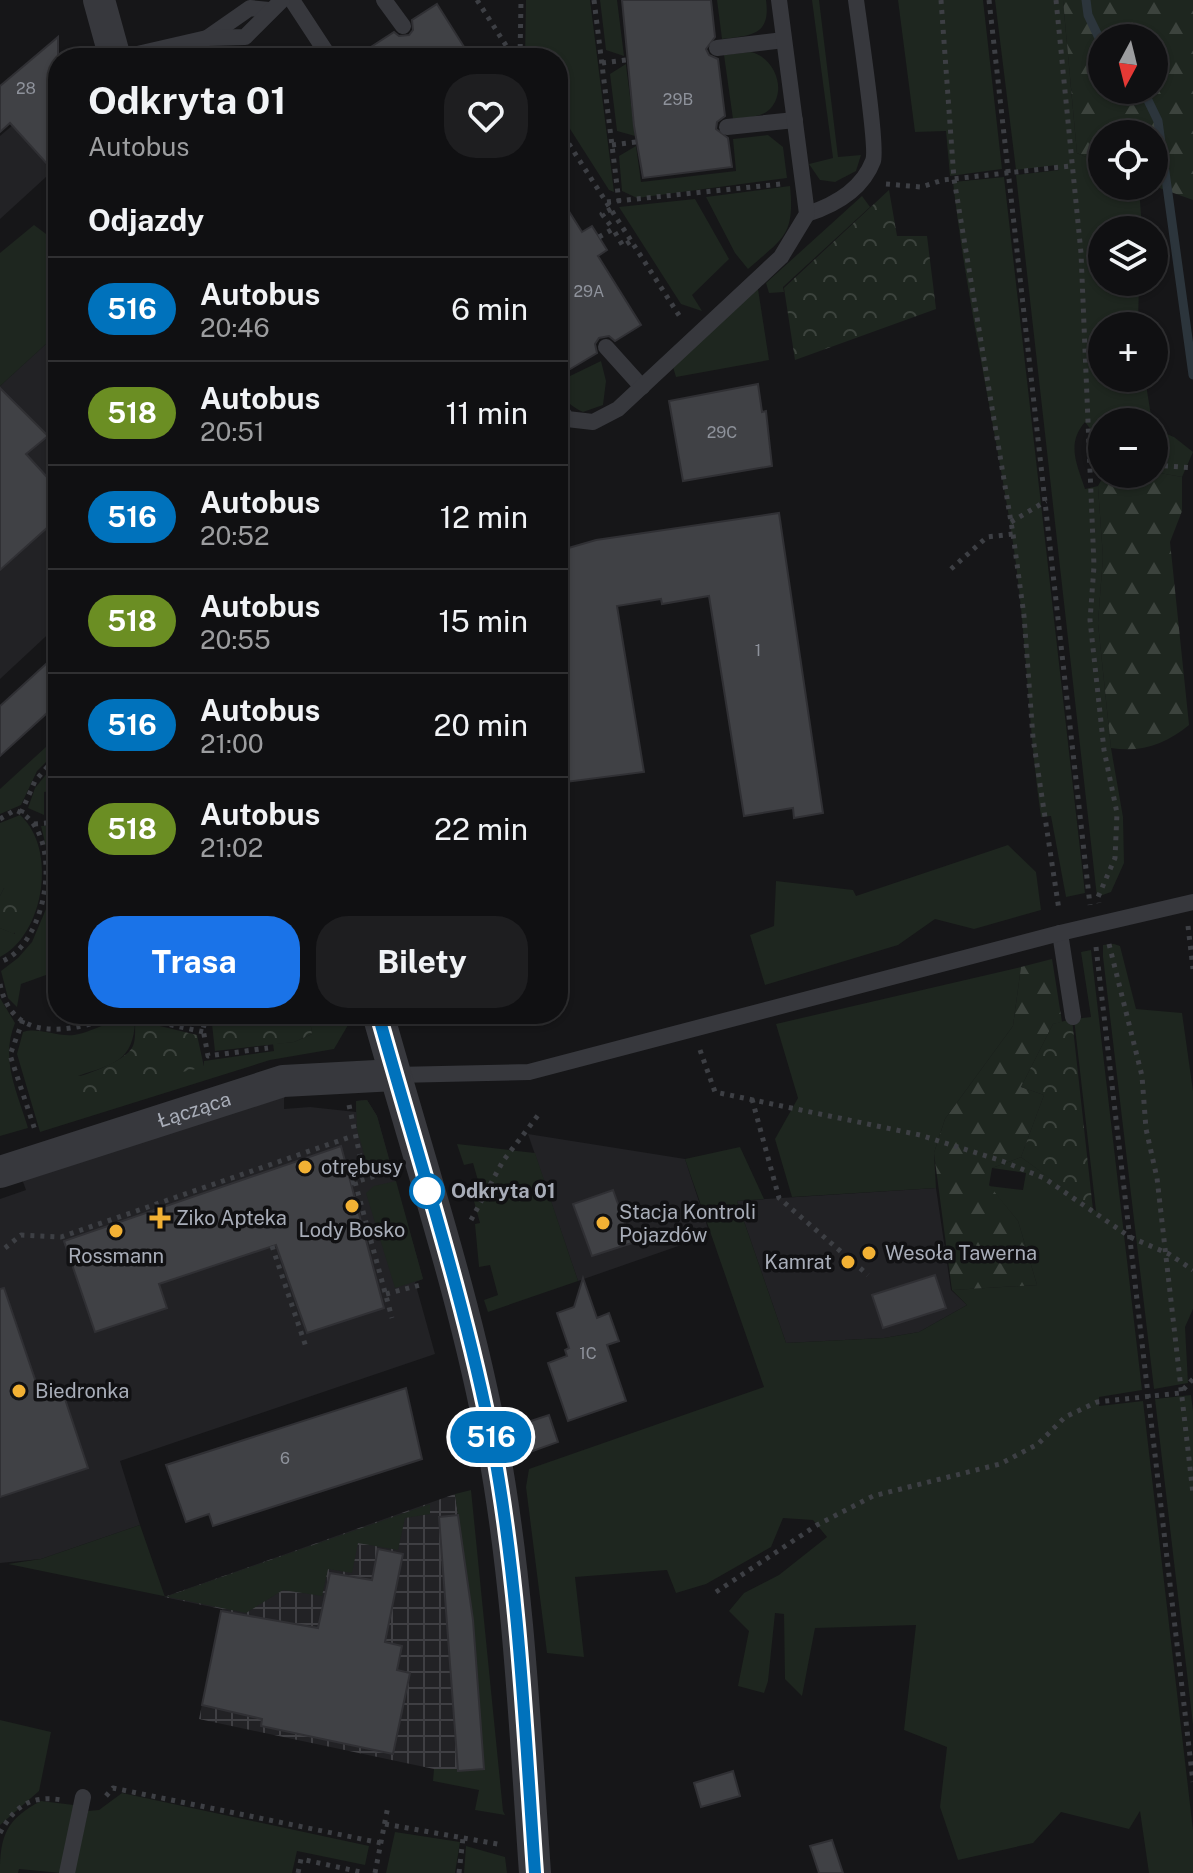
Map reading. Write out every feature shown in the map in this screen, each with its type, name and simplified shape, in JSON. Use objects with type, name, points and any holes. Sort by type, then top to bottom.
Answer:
[{"type":"street","points":[[99,0],[114,48]]},
{"type":"street","points":[[381,1024],[462,1318],[492,1445],[516,1609],[535,1873]]},
{"type":"street","name":"Łącząca","points":[[0,1172],[283,1081],[395,1075]]},
{"type":"lane","points":[[384,0],[403,26]]},
{"type":"lane","points":[[568,419],[593,422],[618,409],[781,257],[807,214],[779,0]]},
{"type":"lane","points":[[807,214],[832,206],[861,181],[874,159],[856,0]]},
{"type":"lane","points":[[162,48],[207,38],[250,8],[280,2],[321,48]]},
{"type":"lane","points":[[717,48],[784,40]]},
{"type":"lane","points":[[727,127],[795,120]]},
{"type":"lane","points":[[606,347],[642,387]]},
{"type":"lane","points":[[395,1075],[529,1072],[1098,923],[1193,902]]},
{"type":"lane","points":[[1060,933],[1073,1017]]},
{"type":"lane","points":[[67,1873],[82,1800]]},
{"type":"path","points":[[477,0],[508,48]]},
{"type":"path","points":[[520,48],[521,0]]},
{"type":"path","points":[[594,0],[619,202]]},
{"type":"path","points":[[941,0],[954,179],[1013,534],[1024,616],[1033,738],[1060,933]]},
{"type":"path","points":[[989,0],[1098,923],[1130,1237],[1193,1782]]},
{"type":"path","points":[[1056,0],[1081,253],[1088,411]]},
{"type":"path","points":[[602,63],[626,60]]},
{"type":"path","points":[[568,142],[694,338]]},
{"type":"path","points":[[612,145],[636,142]]},
{"type":"path","points":[[861,181],[916,188],[954,179],[1070,166]]},
{"type":"path","points":[[607,202],[803,181]]},
{"type":"path","points":[[611,209],[602,214],[623,246],[631,241]]},
{"type":"path","points":[[599,237],[613,229]]},
{"type":"path","points":[[1168,466],[1193,468]]},
{"type":"path","points":[[1091,488],[1094,566],[1090,620],[1104,750],[1117,813],[1115,858],[1098,897],[1098,923],[1142,1076],[1146,1129],[1169,1254],[1180,1393],[1193,1494]]},
{"type":"path","points":[[1011,522],[1046,501]]},
{"type":"path","points":[[951,569],[987,537],[1013,534]]},
{"type":"path","points":[[21,813],[35,781],[48,766]]},
{"type":"path","points":[[0,819],[15,810],[34,824],[46,866],[45,897],[29,941],[15,957],[0,962]]},
{"type":"path","points":[[34,824],[48,823]]},
{"type":"path","points":[[1189,927],[1193,969]]},
{"type":"path","points":[[0,984],[2,995],[27,1024],[69,1031],[90,1024]]},
{"type":"path","points":[[23,1020],[10,1055],[38,1138]]},
{"type":"path","points":[[167,1024],[204,1032]]},
{"type":"path","points":[[205,1024],[208,1056],[268,1048]]},
{"type":"path","points":[[692,1031],[715,1092],[920,1135],[1002,1161],[1044,1178],[1130,1237],[1169,1254],[1193,1270]]},
{"type":"path","points":[[346,1076],[353,1136],[365,1179]]},
{"type":"path","points":[[752,1099],[779,1198],[868,1275]]},
{"type":"path","points":[[470,1221],[503,1161],[539,1114]]},
{"type":"path","points":[[5,1248],[21,1235],[61,1237],[249,1175],[353,1136]]},
{"type":"path","points":[[392,1318],[353,1182],[397,1169],[401,1184]]},
{"type":"path","points":[[272,1246],[306,1347]]},
{"type":"path","points":[[425,1269],[432,1293]]},
{"type":"path","points":[[386,1294],[429,1283]]},
{"type":"path","points":[[716,1592],[817,1525],[873,1496],[1000,1464],[1038,1444],[1065,1417],[1097,1402],[1180,1393],[1193,1379]]},
{"type":"path","points":[[0,1833],[25,1804],[40,1796],[82,1800],[98,1806],[113,1788],[381,1843]]},
{"type":"path","points":[[375,1873],[388,1806]]},
{"type":"path","points":[[385,1824],[511,1846]]},
{"type":"path","points":[[459,1873],[463,1838]]},
{"type":"path","points":[[298,1873],[301,1859],[365,1873]]},
{"type":"shaded area","points":[[35,106],[48,140],[48,175],[0,219],[0,136]]},
{"type":"shaded area","points":[[48,342],[48,634],[0,679],[0,386]]},
{"type":"shaded area","points":[[284,1097],[284,1109],[310,1107],[356,1112],[356,1101],[367,1100],[377,1116],[423,1279],[415,1282],[435,1354],[120,1461],[140,1525],[41,1559],[0,1563],[0,1199],[26,1190],[22,1179]]},
{"type":"shaded area","points":[[528,1134],[685,1159],[710,1235],[578,1281]]},
{"type":"shaded area","points":[[936,1188],[951,1290],[967,1305],[919,1332],[884,1338],[786,1343],[737,1201]]},
{"type":"shaded area","points":[[455,1494],[473,1620],[484,1769],[434,1769],[199,1719],[222,1609],[164,1597]]},
{"type":"green space","points":[[526,0],[590,0],[614,192],[609,190],[568,126],[568,48],[525,48]]},
{"type":"green space","points":[[600,0],[617,0],[624,56],[606,50]]},
{"type":"green space","points":[[717,0],[766,0],[767,12],[762,27],[757,32],[722,39]]},
{"type":"green space","points":[[812,0],[819,0],[838,157],[861,155],[856,171],[835,182],[820,180],[809,164],[833,158]]},
{"type":"green space","points":[[898,0],[983,0],[1002,169],[950,176],[946,131],[915,132]]},
{"type":"green space","points":[[995,0],[1063,0],[1077,153],[1088,158],[1088,200],[1140,200],[1141,216],[1088,216],[1088,296],[1139,296],[1138,312],[1088,312],[1088,392],[1147,392],[1150,408],[1088,408],[1088,426],[1085,422],[1079,430],[1075,446],[1076,463],[1085,489],[1098,488],[1103,557],[1098,623],[1111,748],[1123,817],[1124,863],[1111,892],[1097,897],[1016,175],[1059,170],[1057,165],[1016,170]]},
{"type":"green space","points":[[1063,0],[1193,0],[1193,200],[1168,191],[1168,120],[1088,120],[1088,158],[1077,153]]},
{"type":"green space","points":[[751,52],[772,67],[778,93],[766,112],[733,119],[724,55]]},
{"type":"green space","points":[[626,64],[635,136],[617,131],[610,74]]},
{"type":"green space","points":[[768,135],[783,147],[787,178],[637,198],[622,191],[619,156],[636,146],[641,182],[736,171],[733,139]]},
{"type":"green space","points":[[1004,177],[1085,893],[1066,897],[1051,816],[1041,817],[1014,550],[953,182]]},
{"type":"green space","points":[[790,186],[790,216],[784,235],[748,269],[735,253],[706,197]]},
{"type":"green space","points":[[889,190],[897,236],[927,236],[936,309],[795,360],[784,288]]},
{"type":"green space","points":[[862,196],[870,207],[783,287],[784,292],[769,293],[766,283]]},
{"type":"green space","points":[[695,199],[729,259],[692,295],[702,311],[681,304],[619,207]]},
{"type":"green space","points":[[34,225],[48,236],[48,342],[0,386],[0,253]]},
{"type":"green space","points":[[758,289],[769,360],[676,377],[673,367]]},
{"type":"green space","points":[[601,361],[606,381],[603,405],[583,412],[568,402],[568,373],[570,376]]},
{"type":"green space","points":[[1168,435],[1193,452],[1182,477],[1168,474]]},
{"type":"green space","points":[[1168,474],[1182,477],[1182,511],[1170,542],[1189,725],[1153,746],[1111,748],[1098,623],[1103,557],[1098,488],[1168,488]]},
{"type":"green space","points":[[48,745],[48,760],[37,771],[21,805],[0,814],[0,789]]},
{"type":"green space","points":[[48,772],[44,815],[28,808],[35,788]]},
{"type":"green space","points":[[20,815],[32,830],[39,848],[41,890],[27,930],[15,946],[0,957],[0,928],[15,934],[4,888],[0,896],[0,823]]},
{"type":"green space","points":[[41,826],[48,826],[48,855]]},
{"type":"green space","points":[[1008,845],[1036,872],[1041,910],[974,929],[935,919],[898,945],[765,985],[750,935],[774,926],[776,881],[853,890],[856,896]]},
{"type":"green space","points":[[4,888],[30,901],[14,934],[0,928],[0,896]]},
{"type":"green space","points":[[48,892],[48,976],[21,984],[17,1007],[8,998],[1,971],[32,942],[46,909]]},
{"type":"green space","points":[[1103,945],[1120,946],[1136,1009],[1182,1013],[1193,1091],[1193,1309],[1185,1327],[1188,1383],[1154,1389],[1103,957]]},
{"type":"green space","points":[[1091,950],[1142,1390],[1099,1397],[1099,1406],[1143,1401],[1193,1830],[1193,1873],[1149,1873],[1140,1811],[1129,1829],[1061,1812],[1033,1843],[958,1860],[940,1807],[947,1747],[904,1730],[916,1625],[815,1628],[802,1696],[785,1679],[784,1614],[775,1613],[764,1693],[738,1686],[749,1631],[729,1611],[744,1593],[779,1575],[827,1537],[813,1520],[783,1518],[771,1547],[706,1584],[676,1593],[667,1570],[575,1577],[584,1657],[547,1653],[526,1487],[529,1469],[764,1387],[685,1159],[740,1147],[764,1199],[737,1201],[786,1343],[884,1338],[919,1332],[967,1305],[952,1290],[1037,1285],[1018,1221],[989,1186],[1023,1190],[1026,1173],[992,1168],[1021,1157],[1096,1211],[1074,1019],[1091,1017],[1081,952]]},
{"type":"green space","points":[[1052,959],[1062,1022],[1053,1024],[1021,1087],[1044,1095],[1021,1157],[992,1168],[989,1185],[1018,1221],[1037,1285],[952,1290],[934,1153],[945,1119],[1013,1026],[1021,967]]},
{"type":"green space","points":[[1021,967],[1013,1026],[945,1119],[934,1153],[936,1188],[792,1197],[775,1139],[798,1098],[776,1024]]},
{"type":"green space","points":[[0,998],[15,1023],[9,1050],[10,1063],[28,1128],[0,1136]]},
{"type":"green space","points":[[1072,1019],[1093,1210],[1021,1157],[1044,1095],[1021,1087],[1053,1024]]},
{"type":"green space","points":[[107,1024],[135,1024],[131,1044],[120,1059],[78,1076],[204,1066],[204,1061],[274,1051],[273,1044],[294,1042],[312,1034],[310,1024],[348,1024],[334,1049],[270,1060],[40,1132],[17,1054],[23,1032],[74,1035]]},
{"type":"green space","points":[[135,1024],[152,1024],[197,1035],[204,1067],[62,1100],[58,1084],[120,1059],[133,1046]]},
{"type":"green space","points":[[212,1024],[310,1024],[312,1034],[294,1042],[215,1051]]},
{"type":"green space","points":[[367,1100],[377,1116],[390,1163],[371,1168],[367,1165],[357,1129],[356,1101]]},
{"type":"green space","points":[[457,1144],[535,1153],[578,1281],[488,1312],[484,1300],[498,1295],[490,1265],[479,1267],[475,1224],[480,1223],[472,1194],[481,1191],[473,1163],[464,1165]]},
{"type":"green space","points":[[396,1181],[423,1279],[395,1288],[366,1193],[374,1186]]},
{"type":"green space","points":[[1191,1395],[1193,1411],[1193,1725],[1155,1399]]},
{"type":"green space","points":[[471,1490],[505,1815],[475,1810],[479,1790],[433,1781],[434,1769],[483,1769],[473,1620],[455,1494]]},
{"type":"green space","points":[[430,1504],[430,1514],[405,1518],[398,1550],[358,1543],[352,1573],[328,1569],[322,1596],[283,1590],[246,1613],[166,1597]]},
{"type":"green space","points":[[140,1525],[165,1596],[8,1564],[41,1559]]},
{"type":"green space","points":[[0,1720],[51,1732],[39,1791],[0,1825]]},
{"type":"green space","points":[[122,1793],[369,1846],[365,1865],[297,1851],[292,1873],[74,1873],[88,1811],[99,1810]]},
{"type":"green space","points":[[41,1801],[74,1805],[61,1873],[19,1869],[18,1873],[0,1873],[1,1849],[7,1830],[20,1815]]},
{"type":"green space","points":[[395,1832],[460,1842],[455,1873],[386,1873]]},
{"type":"green space","points":[[466,1846],[505,1857],[507,1873],[464,1873]]},
{"type":"building","points":[[622,0],[711,0],[715,37],[706,49],[709,55],[718,59],[725,116],[717,122],[716,129],[728,138],[732,167],[643,178],[634,126]]},
{"type":"building","points":[[437,4],[465,48],[369,48],[394,32],[399,36],[409,35],[413,30],[412,20]]},
{"type":"building","points":[[58,37],[58,48],[48,48],[48,165],[10,123],[0,132],[0,86]]},
{"type":"building","points":[[568,210],[582,232],[592,226],[599,237],[607,250],[598,256],[641,325],[615,341],[609,336],[599,338],[595,344],[597,353],[568,370]]},
{"type":"building","points":[[758,384],[762,412],[766,411],[772,466],[683,481],[669,401]]},
{"type":"building","points":[[0,388],[48,436],[26,454],[48,478],[48,527],[0,570]]},
{"type":"building","points":[[779,513],[823,813],[794,818],[793,808],[744,816],[709,596],[662,604],[661,599],[617,606],[644,772],[568,782],[568,548],[596,540]]},
{"type":"building","points":[[48,662],[48,712],[0,756],[0,706]]},
{"type":"building","points":[[341,1146],[384,1308],[307,1333],[276,1245],[159,1284],[167,1308],[95,1332],[64,1241]]},
{"type":"building","name":"Stacja Kontroli Pojazdów","points":[[613,1190],[632,1243],[592,1256],[573,1204]]},
{"type":"building","points":[[935,1275],[946,1308],[883,1328],[872,1295]]},
{"type":"building","points":[[583,1278],[597,1318],[609,1313],[619,1341],[607,1345],[626,1401],[568,1421],[548,1363],[567,1356],[565,1350],[569,1348],[557,1313],[574,1307]]},
{"type":"building","name":"Biedronka","points":[[4,1288],[40,1394],[61,1387],[88,1468],[0,1497],[0,1289]]},
{"type":"building","points":[[406,1388],[422,1459],[213,1526],[209,1514],[186,1522],[166,1465]]},
{"type":"building","points":[[549,1415],[558,1442],[530,1452],[522,1424]]},
{"type":"building","points":[[458,1515],[473,1620],[484,1769],[458,1771],[439,1517]]},
{"type":"building","points":[[378,1549],[403,1554],[385,1642],[402,1646],[397,1670],[410,1673],[393,1754],[261,1726],[262,1719],[202,1705],[221,1611],[318,1628],[330,1573],[372,1580]]},
{"type":"building","points":[[733,1771],[740,1796],[701,1807],[694,1783]]},
{"type":"building","points":[[832,1840],[843,1873],[819,1873],[810,1846]]},
{"type":"waterway","points":[[1086,0],[1092,24]]},
{"type":"waterway","points":[[1150,104],[1158,121],[1193,375]]},
{"type":"bus line","name":"516","points":[[381,1024],[462,1318],[498,1478],[516,1609],[535,1873]]},
{"type":"place","name":"otrębusy","points":[[305,1167]]},
{"type":"place","name":"Odkryta 01","points":[[427,1191]]},
{"type":"place","name":"Lody Bosko","points":[[352,1206]]},
{"type":"place","name":"Ziko Apteka","points":[[160,1218]]},
{"type":"place","name":"Stacja Kontroli Pojazdów","points":[[603,1223]]},
{"type":"place","name":"Rossmann","points":[[116,1231]]},
{"type":"place","name":"Wesoła Tawerna","points":[[869,1253]]},
{"type":"place","name":"Kamrat","points":[[848,1262]]},
{"type":"place","name":"Biedronka","points":[[19,1391]]}]
